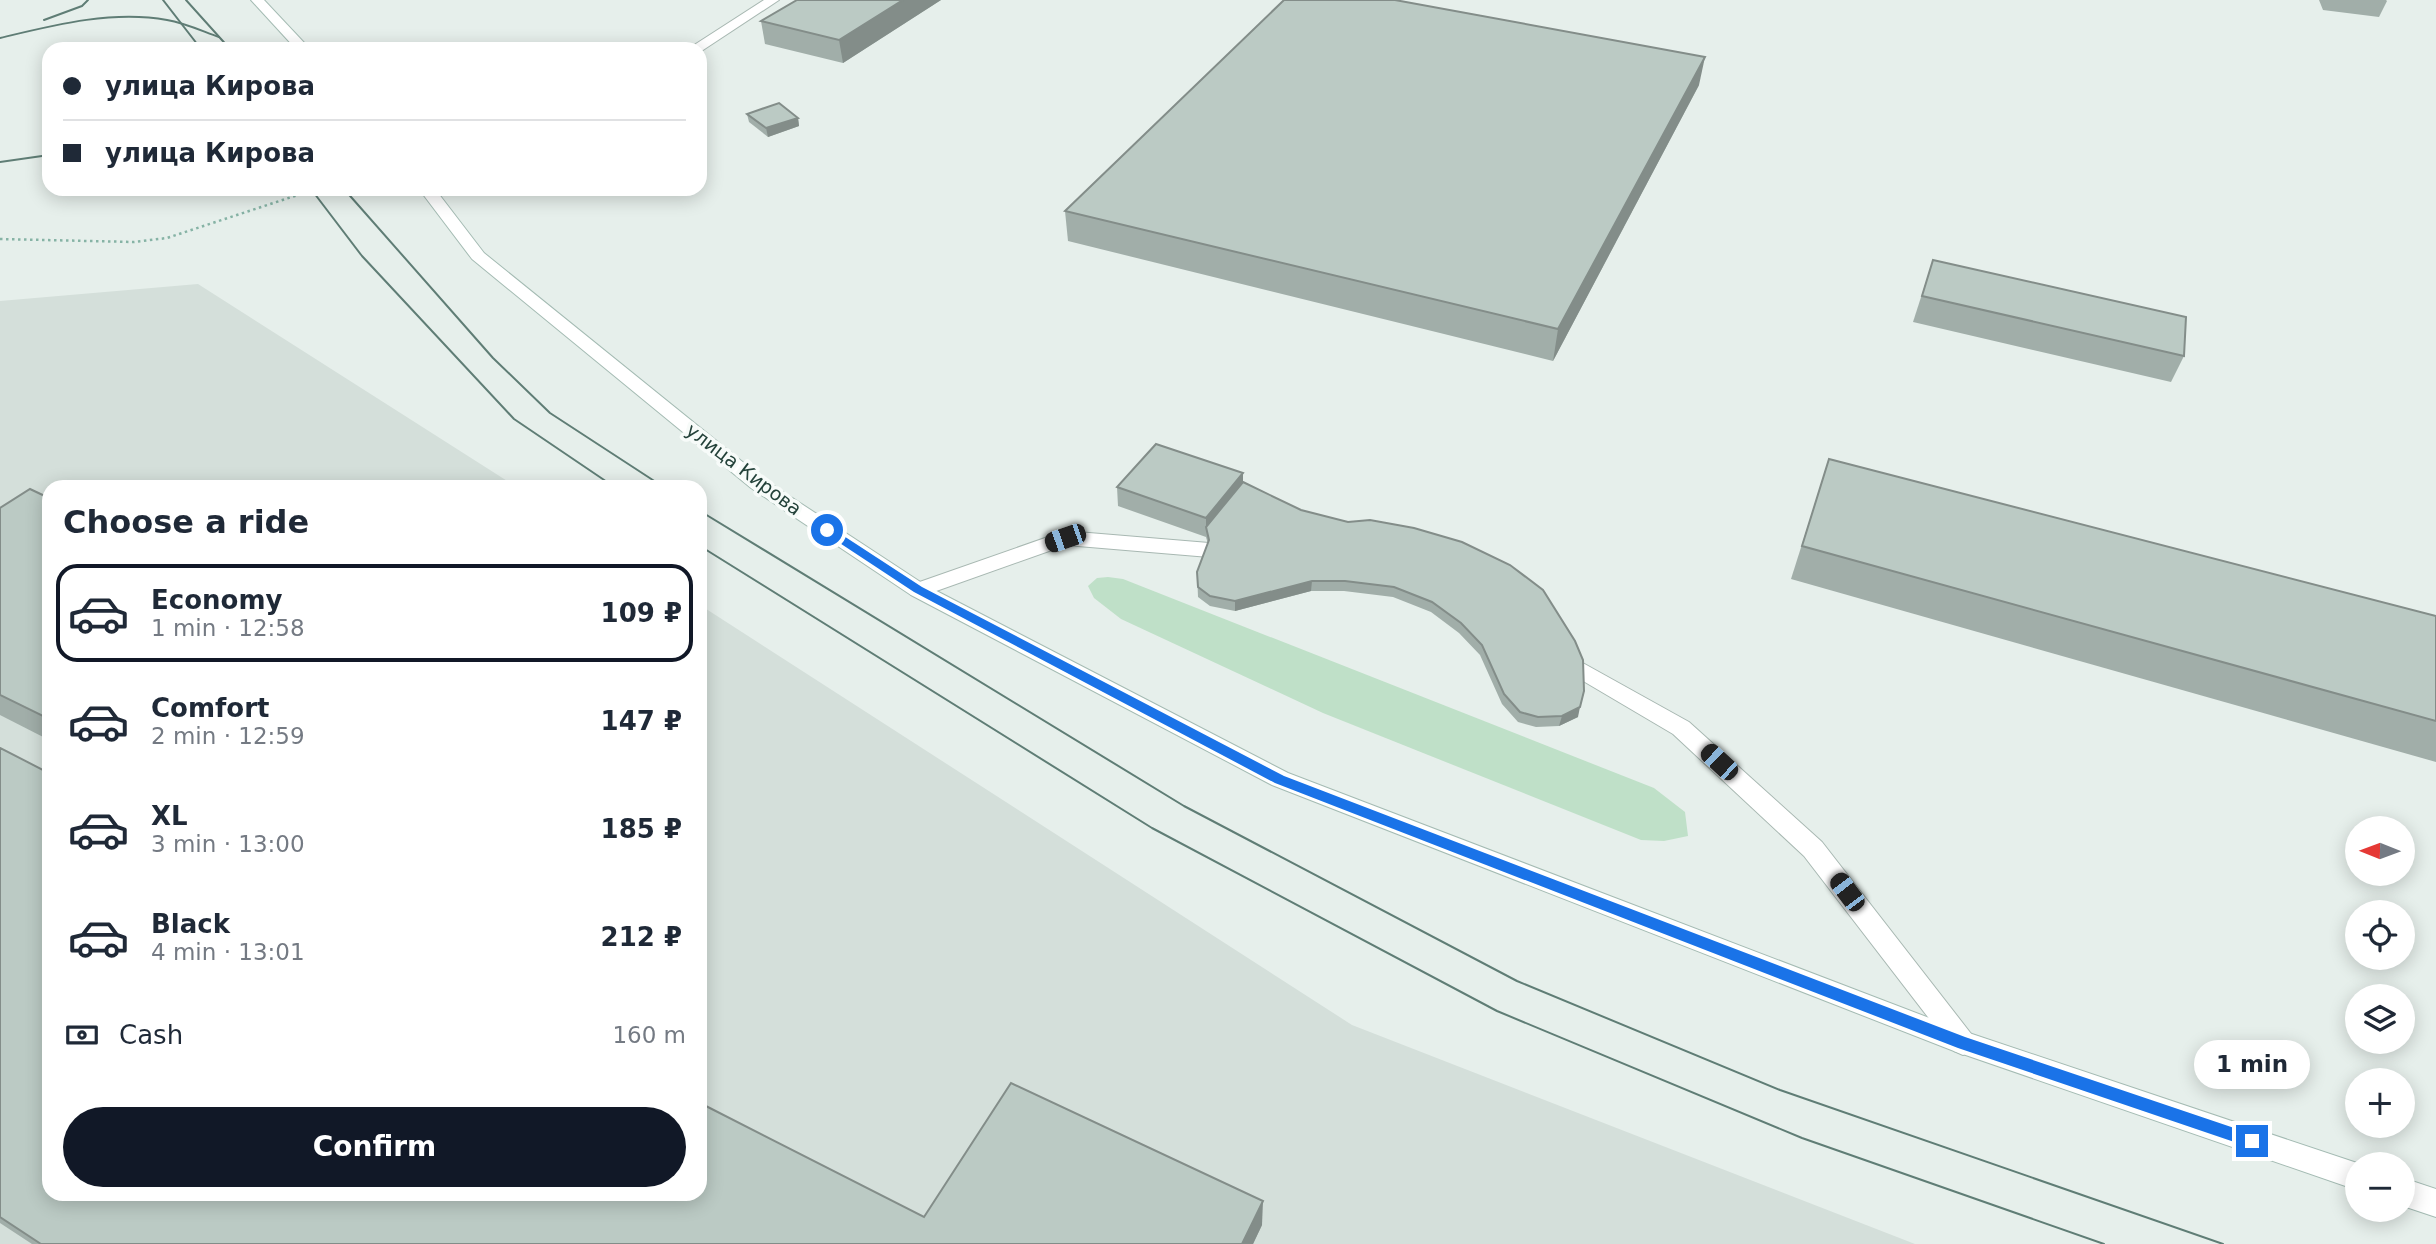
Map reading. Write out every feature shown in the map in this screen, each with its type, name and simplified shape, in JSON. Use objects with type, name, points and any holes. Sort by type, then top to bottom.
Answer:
[{"type":"main road","points":[[257,0],[296,42]]},
{"type":"main road","points":[[706,42],[773,0]]},
{"type":"main road","name":"улица Кирова","points":[[432,196],[478,256],[758,484],[918,590],[1280,779],[1963,1043],[2345,1173]]},
{"type":"main road","points":[[918,590],[1065,538],[1209,550]]},
{"type":"main road","points":[[1581,670],[1681,727],[1813,849],[1963,1043]]},
{"type":"main road","points":[[2415,1196],[2436,1203]]},
{"type":"path","points":[[0,239],[134,242],[167,238],[295,196]]},
{"type":"shaded area","points":[[198,284],[506,480],[42,480],[42,1201],[707,1201],[707,610],[1352,1025],[1915,1244],[0,1244],[0,301]]},
{"type":"green space","points":[[1097,578],[1123,579],[1654,788],[1685,812],[1688,836],[1664,841],[1641,840],[1323,713],[1121,619],[1094,598],[1088,586]]},
{"type":"building","points":[[797,0],[903,0],[839,40],[761,21]]},
{"type":"building","points":[[1284,0],[1395,0],[1705,57],[1558,329],[1065,211]]},
{"type":"building","points":[[779,103],[798,118],[766,128],[747,114]]},
{"type":"building","points":[[1933,260],[2186,317],[2184,356],[1922,296]]},
{"type":"building","points":[[1156,444],[1243,473],[1206,518],[1117,487]]},
{"type":"building","points":[[1829,459],[2436,616],[2436,721],[1802,546]]},
{"type":"building","points":[[1243,482],[1301,510],[1348,522],[1370,520],[1414,528],[1462,542],[1510,565],[1543,590],[1575,641],[1583,660],[1584,691],[1580,707],[1562,716],[1538,717],[1520,712],[1504,694],[1482,645],[1461,623],[1432,602],[1394,587],[1345,581],[1312,581],[1235,601],[1210,596],[1198,587],[1197,572],[1209,540],[1206,527]]},
{"type":"building","points":[[30,489],[42,495],[42,716],[0,695],[0,508]]},
{"type":"building","points":[[0,748],[42,769],[42,1201],[707,1201],[707,1107],[924,1217],[1011,1083],[1263,1201],[1242,1244],[41,1244],[0,1217]]},
{"type":"tram line","points":[[44,20],[82,6],[88,0]]},
{"type":"tram line","points":[[163,0],[181,23]]},
{"type":"tram line","points":[[186,0],[224,42]]},
{"type":"tram line","points":[[0,38],[104,18],[146,17],[181,23]]},
{"type":"tram line","points":[[181,23],[219,37]]},
{"type":"tram line","points":[[181,23],[196,42]]},
{"type":"tram line","points":[[0,162],[42,156]]},
{"type":"tram line","points":[[316,196],[362,256],[514,419],[604,480]]},
{"type":"tram line","points":[[350,196],[493,358],[550,413],[653,480]]},
{"type":"tram line","points":[[707,515],[1184,806],[1517,981],[1780,1090],[2223,1244]]},
{"type":"tram line","points":[[707,550],[1152,828],[1497,1011],[1802,1138],[2104,1244]]},
{"type":"route","points":[[827,530],[918,590],[1280,779],[1963,1043],[2252,1141]]}]
